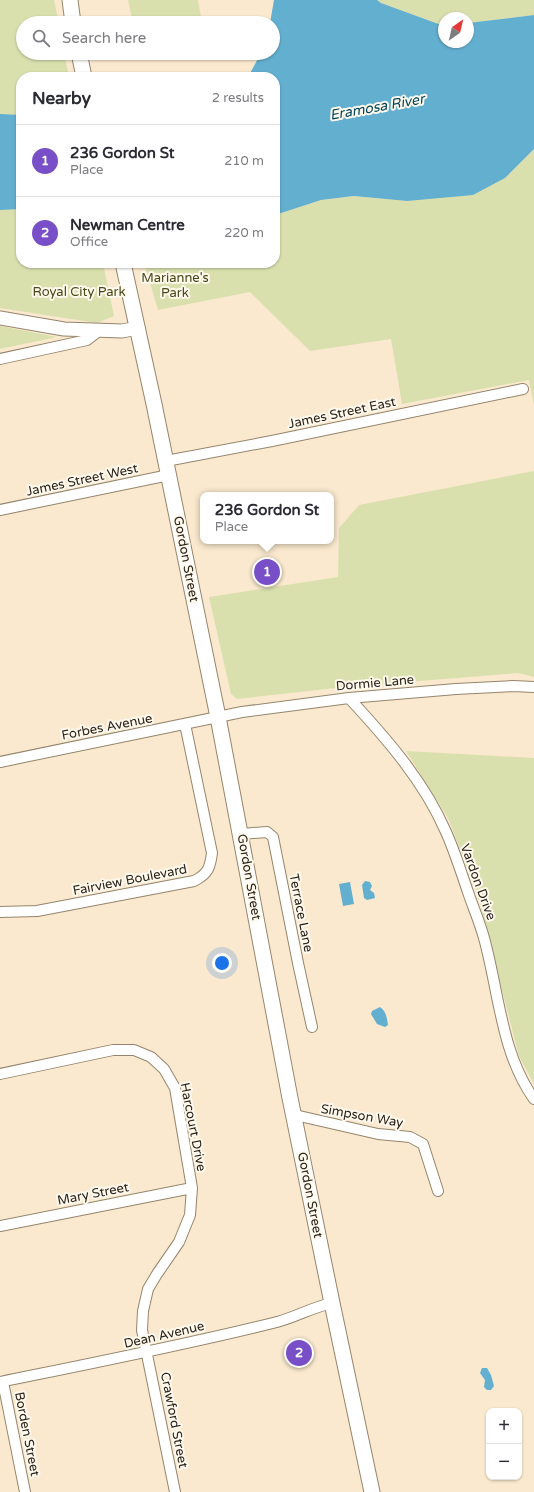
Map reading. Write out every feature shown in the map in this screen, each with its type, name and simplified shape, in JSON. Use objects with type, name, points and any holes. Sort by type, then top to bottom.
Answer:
[{"type":"main road","points":[[70,0],[72,16]]},
{"type":"main road","points":[[80,60],[83,72]]},
{"type":"main road","name":"Gordon Street","points":[[124,268],[168,468],[241,834],[294,1115],[372,1492]]},
{"type":"street","points":[[0,318],[64,329],[122,331],[138,328]]},
{"type":"street","points":[[0,359],[87,340],[100,330]]},
{"type":"street","name":"James Street East","points":[[168,468],[272,441],[523,389]]},
{"type":"street","name":"James Street West","points":[[0,510],[168,468]]},
{"type":"street","name":"Dormie Lane","points":[[218,717],[242,712],[348,698],[456,689],[513,686],[534,687]]},
{"type":"street","name":"Vardon Drive","points":[[348,698],[382,734],[405,762],[446,832],[484,937],[509,1049],[516,1069],[525,1087],[534,1099]]},
{"type":"street","name":"Forbes Avenue","points":[[0,762],[218,717]]},
{"type":"street","name":"Fairview Boulevard","points":[[0,912],[37,911],[194,881],[202,877],[210,867],[212,853],[185,724]]},
{"type":"street","name":"Terrace Lane","points":[[241,834],[267,832],[273,837],[312,1027]]},
{"type":"street","name":"Harcourt Drive","points":[[0,1074],[113,1050],[134,1050],[151,1057],[164,1069],[175,1088],[192,1188],[190,1215],[179,1242],[148,1289],[143,1311],[142,1330],[147,1352]]},
{"type":"street","name":"Simpson Way","points":[[294,1115],[378,1134],[410,1137],[423,1144],[438,1191]]},
{"type":"street","name":"Mary Street","points":[[0,1226],[192,1188]]},
{"type":"street","name":"Dean Avenue","points":[[1,1382],[147,1352],[279,1321],[319,1306],[332,1303]]},
{"type":"street","name":"Crawford Street","points":[[147,1352],[175,1492]]},
{"type":"street","name":"Borden Street","points":[[1,1382],[25,1492]]},
{"type":"green space","name":"Royal City Park","points":[[0,0],[54,0],[57,16],[16,16],[16,60],[65,60],[68,72],[16,72],[16,268],[104,268],[114,316],[97,323],[0,308]]},
{"type":"green space","points":[[128,0],[198,0],[201,16],[131,16]]},
{"type":"green space","points":[[377,0],[534,0],[534,15],[474,22],[474,12],[438,12],[438,24],[381,3]]},
{"type":"green space","name":"Marianne's Park","points":[[534,149],[534,405],[529,380],[402,404],[391,339],[310,351],[250,292],[158,310],[145,268],[280,268],[280,213],[321,200],[354,196],[407,201],[505,178]]},
{"type":"green space","points":[[0,326],[57,337],[0,349]]},
{"type":"green space","points":[[534,471],[534,677],[518,673],[345,687],[237,699],[231,694],[209,597],[338,577],[339,528],[359,505]]},
{"type":"green space","points":[[406,751],[534,758],[534,1084],[519,1056],[477,893],[448,818]]},
{"type":"water","name":"Eramosa River","points":[[274,0],[377,0],[381,3],[438,24],[438,48],[474,48],[474,22],[534,15],[534,149],[505,178],[473,195],[407,201],[354,196],[321,200],[280,213],[280,72],[251,72],[257,60],[280,60],[280,16],[271,16]]},
{"type":"water","points":[[0,114],[16,115],[16,209],[0,210]]},
{"type":"water","points":[[365,881],[370,882],[372,886],[370,890],[374,893],[375,898],[367,900],[364,898],[362,885]]},
{"type":"water","points":[[350,882],[354,904],[343,906],[339,884]]},
{"type":"water","points":[[380,1007],[387,1017],[388,1025],[385,1027],[377,1024],[371,1014],[372,1011]]},
{"type":"water","points":[[482,1368],[487,1368],[491,1375],[494,1386],[491,1390],[487,1390],[484,1387],[485,1380],[480,1373]]},
{"type":"place","name":"236 Gordon St","points":[[267,572]]},
{"type":"place","name":"Newman Centre","points":[[299,1353]]}]
